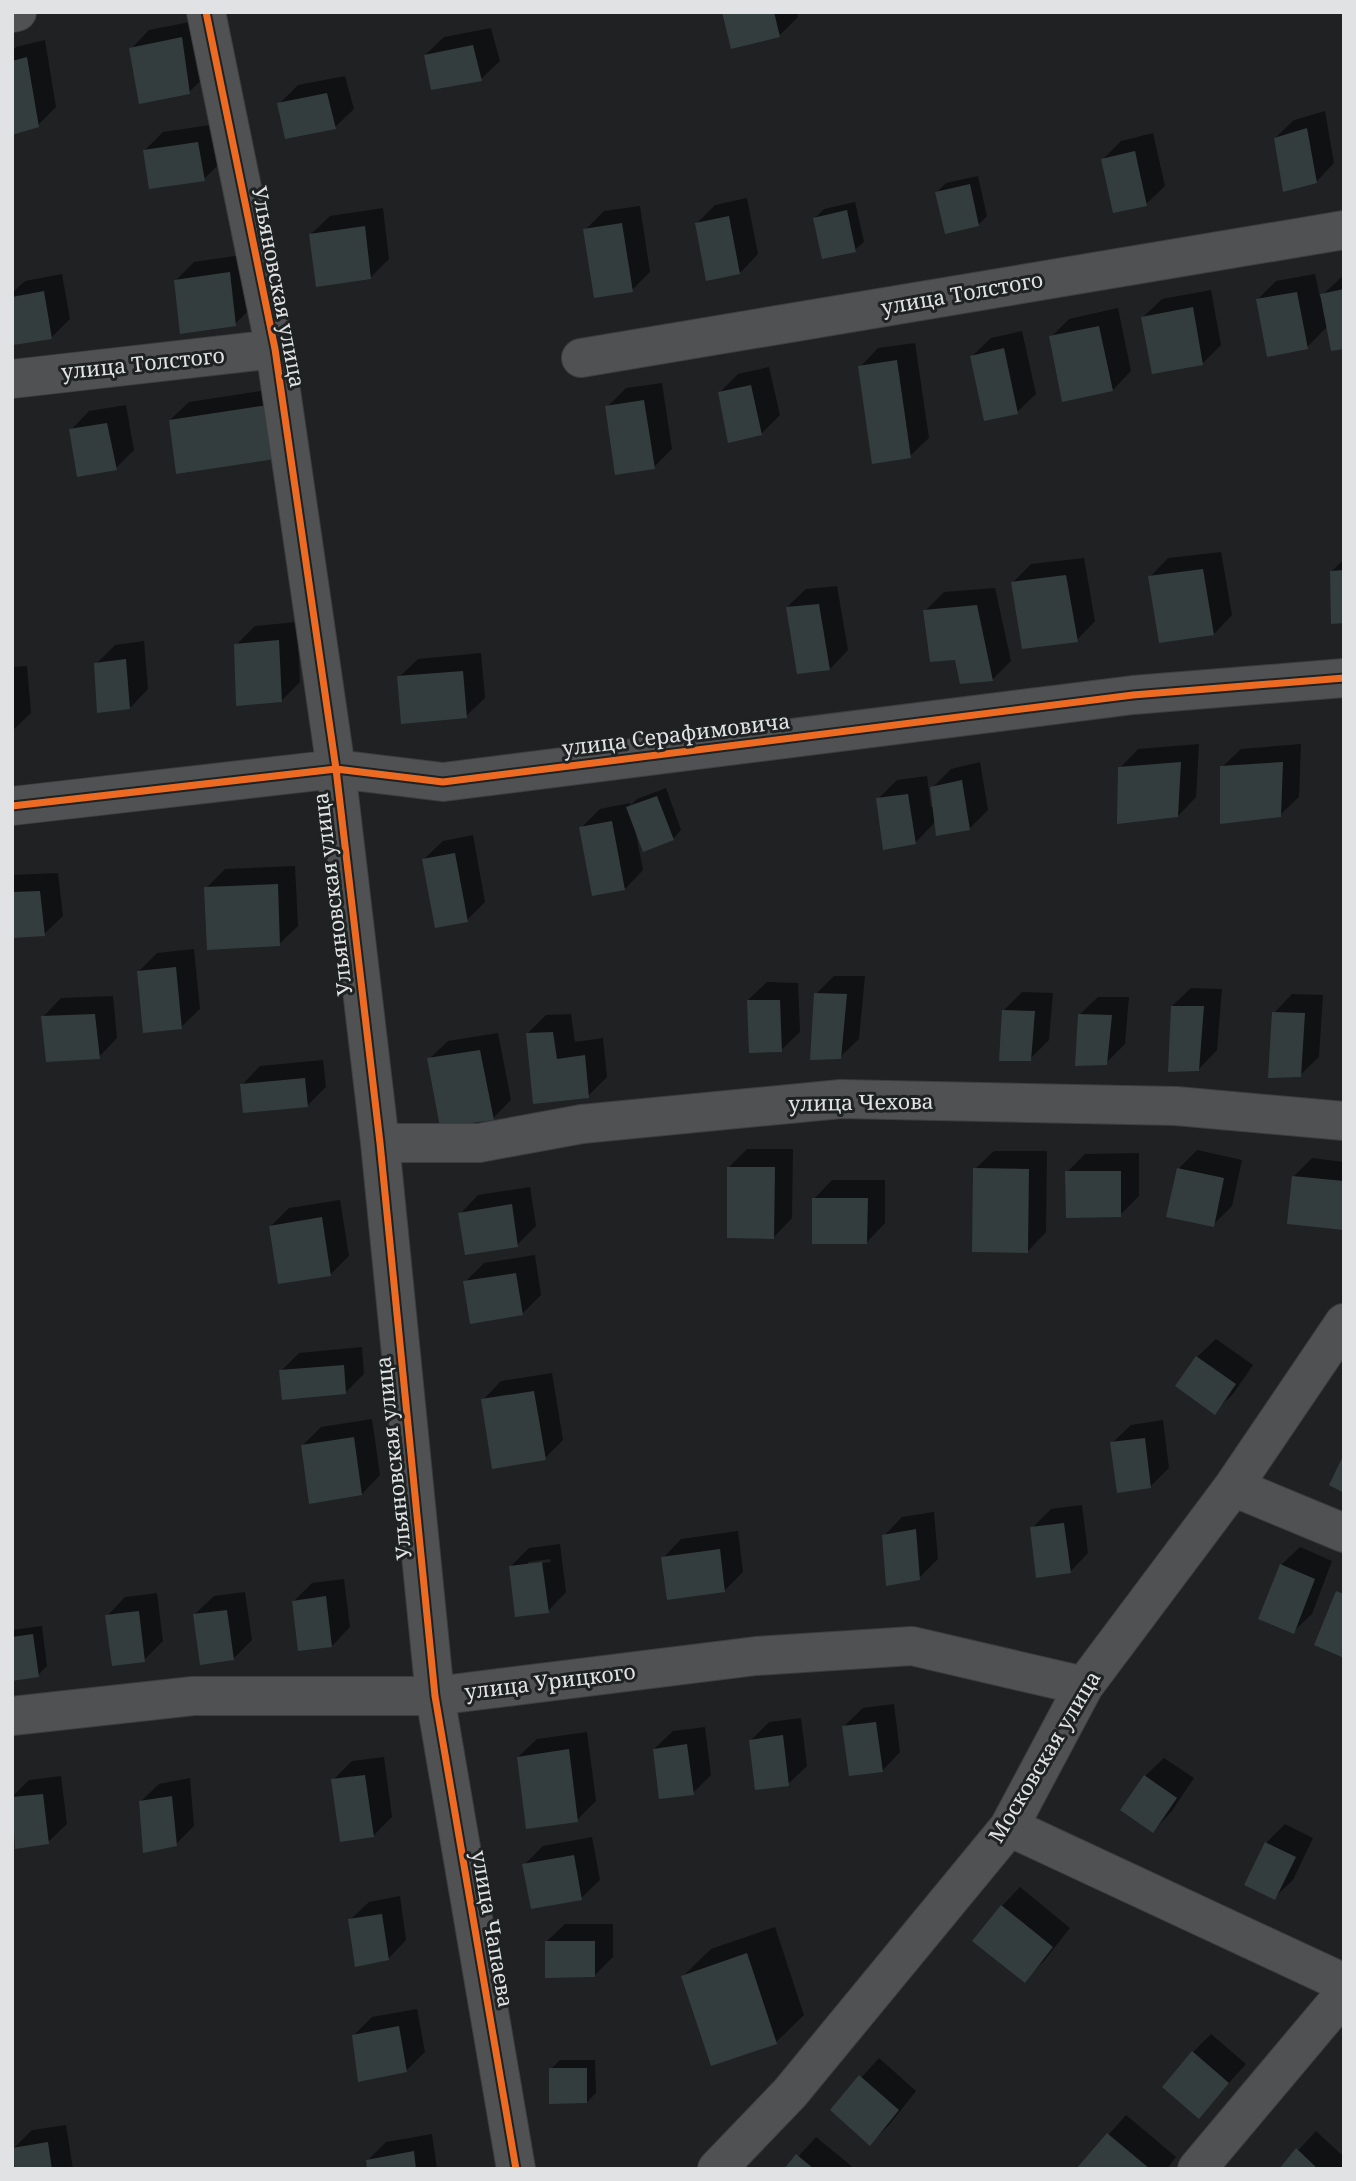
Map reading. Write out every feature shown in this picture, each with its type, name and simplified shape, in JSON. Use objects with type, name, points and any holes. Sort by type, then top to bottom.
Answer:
[{"type":"street","name":"Ульяновская улица","points":[[206,12],[275,349],[336,769],[380,1143],[435,1696]]},
{"type":"street","name":"улица Толстого","points":[[581,358],[1344,230]]},
{"type":"street","name":"улица Толстого","points":[[12,379],[275,349]]},
{"type":"street","name":"улица Серафимовича","points":[[12,806],[336,769],[443,782],[1133,695],[1344,678]]},
{"type":"street","name":"улица Чехова","points":[[380,1143],[479,1143],[582,1124],[842,1099],[1176,1106],[1344,1121]]},
{"type":"street","name":"Московская улица","points":[[717,2169],[790,2093],[1009,1827],[1084,1686],[1233,1487],[1344,1323]]},
{"type":"street","points":[[1233,1487],[1344,1533]]},
{"type":"street","name":"улица Урицкого","points":[[12,1716],[193,1696],[435,1696],[756,1656],[912,1646],[1084,1686]]},
{"type":"street","name":"улица Чапаева","points":[[435,1696],[516,2169]]},
{"type":"street","points":[[1009,1827],[1344,1983]]},
{"type":"street","points":[[1197,2169],[1344,1994]]},
{"type":"building","points":[[722,12],[774,12],[780,37],[731,49]]},
{"type":"building","points":[[182,37],[190,94],[139,104],[129,48]]},
{"type":"building","points":[[473,45],[482,81],[431,90],[424,55]]},
{"type":"building","points":[[27,57],[39,127],[12,135],[12,61]]},
{"type":"building","points":[[327,93],[336,129],[285,139],[277,103]]},
{"type":"building","points":[[1307,128],[1317,183],[1283,192],[1274,138]]},
{"type":"building","points":[[198,142],[205,181],[149,189],[143,150]]},
{"type":"building","points":[[1135,151],[1147,206],[1113,213],[1101,159]]},
{"type":"building","points":[[970,184],[979,226],[945,234],[935,192]]},
{"type":"building","points":[[847,210],[856,252],[822,259],[813,218]]},
{"type":"building","points":[[729,216],[740,274],[706,281],[695,223]]},
{"type":"building","points":[[622,223],[633,292],[594,298],[583,229]]},
{"type":"building","points":[[365,226],[371,279],[316,287],[309,234]]},
{"type":"building","points":[[230,272],[236,326],[180,334],[174,280]]},
{"type":"building","points":[[1344,289],[1344,349],[1331,351],[1320,294]]},
{"type":"building","points":[[44,291],[52,339],[13,345],[12,297]]},
{"type":"building","points":[[1297,292],[1308,349],[1267,357],[1256,299]]},
{"type":"building","points":[[1193,307],[1203,365],[1152,374],[1141,317]]},
{"type":"building","points":[[1099,326],[1113,391],[1062,402],[1049,336]]},
{"type":"building","points":[[1004,348],[1018,414],[984,421],[970,356]]},
{"type":"building","points":[[897,360],[911,458],[872,464],[858,366]]},
{"type":"building","points":[[751,385],[762,435],[728,443],[718,392]]},
{"type":"building","points":[[644,400],[655,469],[615,475],[605,406]]},
{"type":"building","points":[[268,405],[275,459],[176,474],[169,420]]},
{"type":"building","points":[[107,423],[117,470],[77,477],[69,429]]},
{"type":"building","points":[[1203,569],[1214,635],[1159,643],[1148,576]]},
{"type":"building","points":[[1344,570],[1344,623],[1331,624],[1330,571]]},
{"type":"building","points":[[1066,575],[1078,642],[1022,649],[1011,582]]},
{"type":"building","points":[[819,604],[830,670],[797,674],[786,607]]},
{"type":"building","points":[[977,605],[993,681],[960,684],[955,660],[930,662],[923,610]]},
{"type":"building","points":[[279,640],[282,702],[236,706],[234,644]]},
{"type":"building","points":[[126,659],[130,709],[97,713],[94,663]]},
{"type":"building","points":[[463,671],[467,718],[401,724],[397,676]]},
{"type":"building","points":[[1181,762],[1178,817],[1117,824],[1118,767]]},
{"type":"building","points":[[1283,762],[1281,817],[1220,824],[1220,766]]},
{"type":"building","points":[[962,780],[970,830],[936,836],[930,787]]},
{"type":"building","points":[[908,794],[916,844],[883,850],[876,798]]},
{"type":"building","points":[[657,796],[674,840],[643,852],[626,807]]},
{"type":"building","points":[[612,821],[625,890],[592,896],[579,827]]},
{"type":"building","points":[[455,853],[468,922],[435,928],[422,859]]},
{"type":"building","points":[[278,884],[280,946],[207,950],[204,887]]},
{"type":"building","points":[[40,891],[45,936],[12,938],[12,892]]},
{"type":"building","points":[[176,967],[182,1029],[143,1033],[137,971]]},
{"type":"building","points":[[814,993],[847,994],[841,1059],[810,1060]]},
{"type":"building","points":[[747,1000],[780,1000],[782,1052],[749,1053]]},
{"type":"building","points":[[1171,1006],[1204,1006],[1199,1071],[1168,1072]]},
{"type":"building","points":[[1002,1010],[1035,1011],[1031,1061],[999,1061]]},
{"type":"building","points":[[1272,1012],[1305,1013],[1301,1077],[1268,1078]]},
{"type":"building","points":[[95,1014],[100,1059],[46,1062],[41,1016]]},
{"type":"building","points":[[1078,1014],[1112,1015],[1107,1065],[1075,1066]]},
{"type":"building","points":[[553,1032],[557,1059],[585,1055],[589,1098],[533,1104],[526,1033]]},
{"type":"building","points":[[480,1050],[494,1120],[440,1127],[427,1058]]},
{"type":"building","points":[[305,1078],[308,1107],[243,1113],[240,1084]]},
{"type":"building","points":[[727,1167],[775,1167],[774,1239],[727,1238]]},
{"type":"building","points":[[973,1168],[1029,1169],[1028,1253],[972,1252]]},
{"type":"building","points":[[1177,1168],[1224,1178],[1214,1227],[1166,1217]]},
{"type":"building","points":[[1065,1171],[1121,1171],[1121,1217],[1066,1218]]},
{"type":"building","points":[[1292,1176],[1344,1181],[1344,1230],[1287,1224]]},
{"type":"building","points":[[812,1198],[868,1198],[867,1244],[812,1244]]},
{"type":"building","points":[[512,1204],[518,1247],[465,1255],[458,1213]]},
{"type":"building","points":[[322,1217],[331,1276],[278,1284],[269,1226]]},
{"type":"building","points":[[516,1273],[523,1315],[470,1324],[463,1281]]},
{"type":"building","points":[[1196,1356],[1236,1384],[1215,1415],[1175,1386]]},
{"type":"building","points":[[344,1365],[346,1394],[282,1400],[279,1370]]},
{"type":"building","points":[[534,1391],[546,1460],[492,1469],[481,1399]]},
{"type":"building","points":[[354,1437],[362,1495],[309,1504],[301,1445]]},
{"type":"building","points":[[1145,1438],[1151,1488],[1117,1493],[1110,1442]]},
{"type":"building","points":[[1344,1454],[1344,1493],[1329,1485]]},
{"type":"building","points":[[1064,1523],[1071,1573],[1036,1578],[1030,1527]]},
{"type":"building","points":[[916,1529],[920,1580],[886,1586],[882,1535]]},
{"type":"building","points":[[720,1549],[725,1592],[667,1600],[661,1557]]},
{"type":"building","points":[[542,1562],[549,1613],[515,1617],[509,1566]]},
{"type":"building","points":[[1280,1564],[1315,1579],[1294,1634],[1258,1619]]},
{"type":"building","points":[[1336,1591],[1344,1594],[1344,1658],[1314,1645]]},
{"type":"building","points":[[326,1596],[332,1647],[298,1651],[292,1601]]},
{"type":"building","points":[[227,1610],[234,1660],[200,1665],[193,1614]]},
{"type":"building","points":[[139,1611],[145,1662],[112,1666],[105,1615]]},
{"type":"building","points":[[33,1634],[39,1677],[12,1681],[12,1637]]},
{"type":"building","points":[[876,1722],[883,1772],[849,1776],[842,1726]]},
{"type":"building","points":[[783,1735],[789,1786],[755,1790],[749,1740]]},
{"type":"building","points":[[687,1744],[694,1795],[659,1799],[653,1749]]},
{"type":"building","points":[[569,1749],[578,1822],[526,1829],[517,1757]]},
{"type":"building","points":[[365,1775],[374,1837],[340,1842],[331,1779]]},
{"type":"building","points":[[1144,1775],[1177,1798],[1153,1833],[1120,1810]]},
{"type":"building","points":[[43,1794],[49,1844],[15,1849],[12,1797]]},
{"type":"building","points":[[172,1796],[177,1846],[143,1853],[139,1801]]},
{"type":"building","points":[[1265,1842],[1296,1857],[1275,1900],[1244,1885]]},
{"type":"building","points":[[574,1855],[582,1900],[531,1909],[522,1864]]},
{"type":"building","points":[[1001,1905],[1053,1947],[1025,1983],[972,1941]]},
{"type":"building","points":[[382,1914],[389,1960],[355,1967],[348,1919]]},
{"type":"building","points":[[545,1941],[595,1941],[595,1977],[545,1978]]},
{"type":"building","points":[[747,1953],[777,2044],[711,2066],[681,1976]]},
{"type":"building","points":[[399,2026],[407,2072],[358,2082],[352,2035]]},
{"type":"building","points":[[1192,2051],[1229,2083],[1199,2119],[1162,2087]]},
{"type":"building","points":[[549,2068],[587,2068],[587,2103],[549,2104]]},
{"type":"building","points":[[859,2075],[899,2110],[870,2146],[830,2110]]},
{"type":"building","points":[[1107,2133],[1150,2169],[1076,2169]]},
{"type":"building","points":[[48,2142],[52,2169],[15,2169],[12,2148]]},
{"type":"building","points":[[1296,2148],[1318,2169],[1279,2169]]},
{"type":"building","points":[[414,2151],[416,2169],[367,2169],[366,2160]]},
{"type":"building","points":[[796,2154],[814,2169],[784,2169]]},
{"type":"cycle path","points":[[206,12],[275,349],[336,769],[380,1143],[435,1696],[516,2169]]},
{"type":"cycle path","points":[[12,806],[336,769],[443,782],[1133,695],[1344,678]]}]
